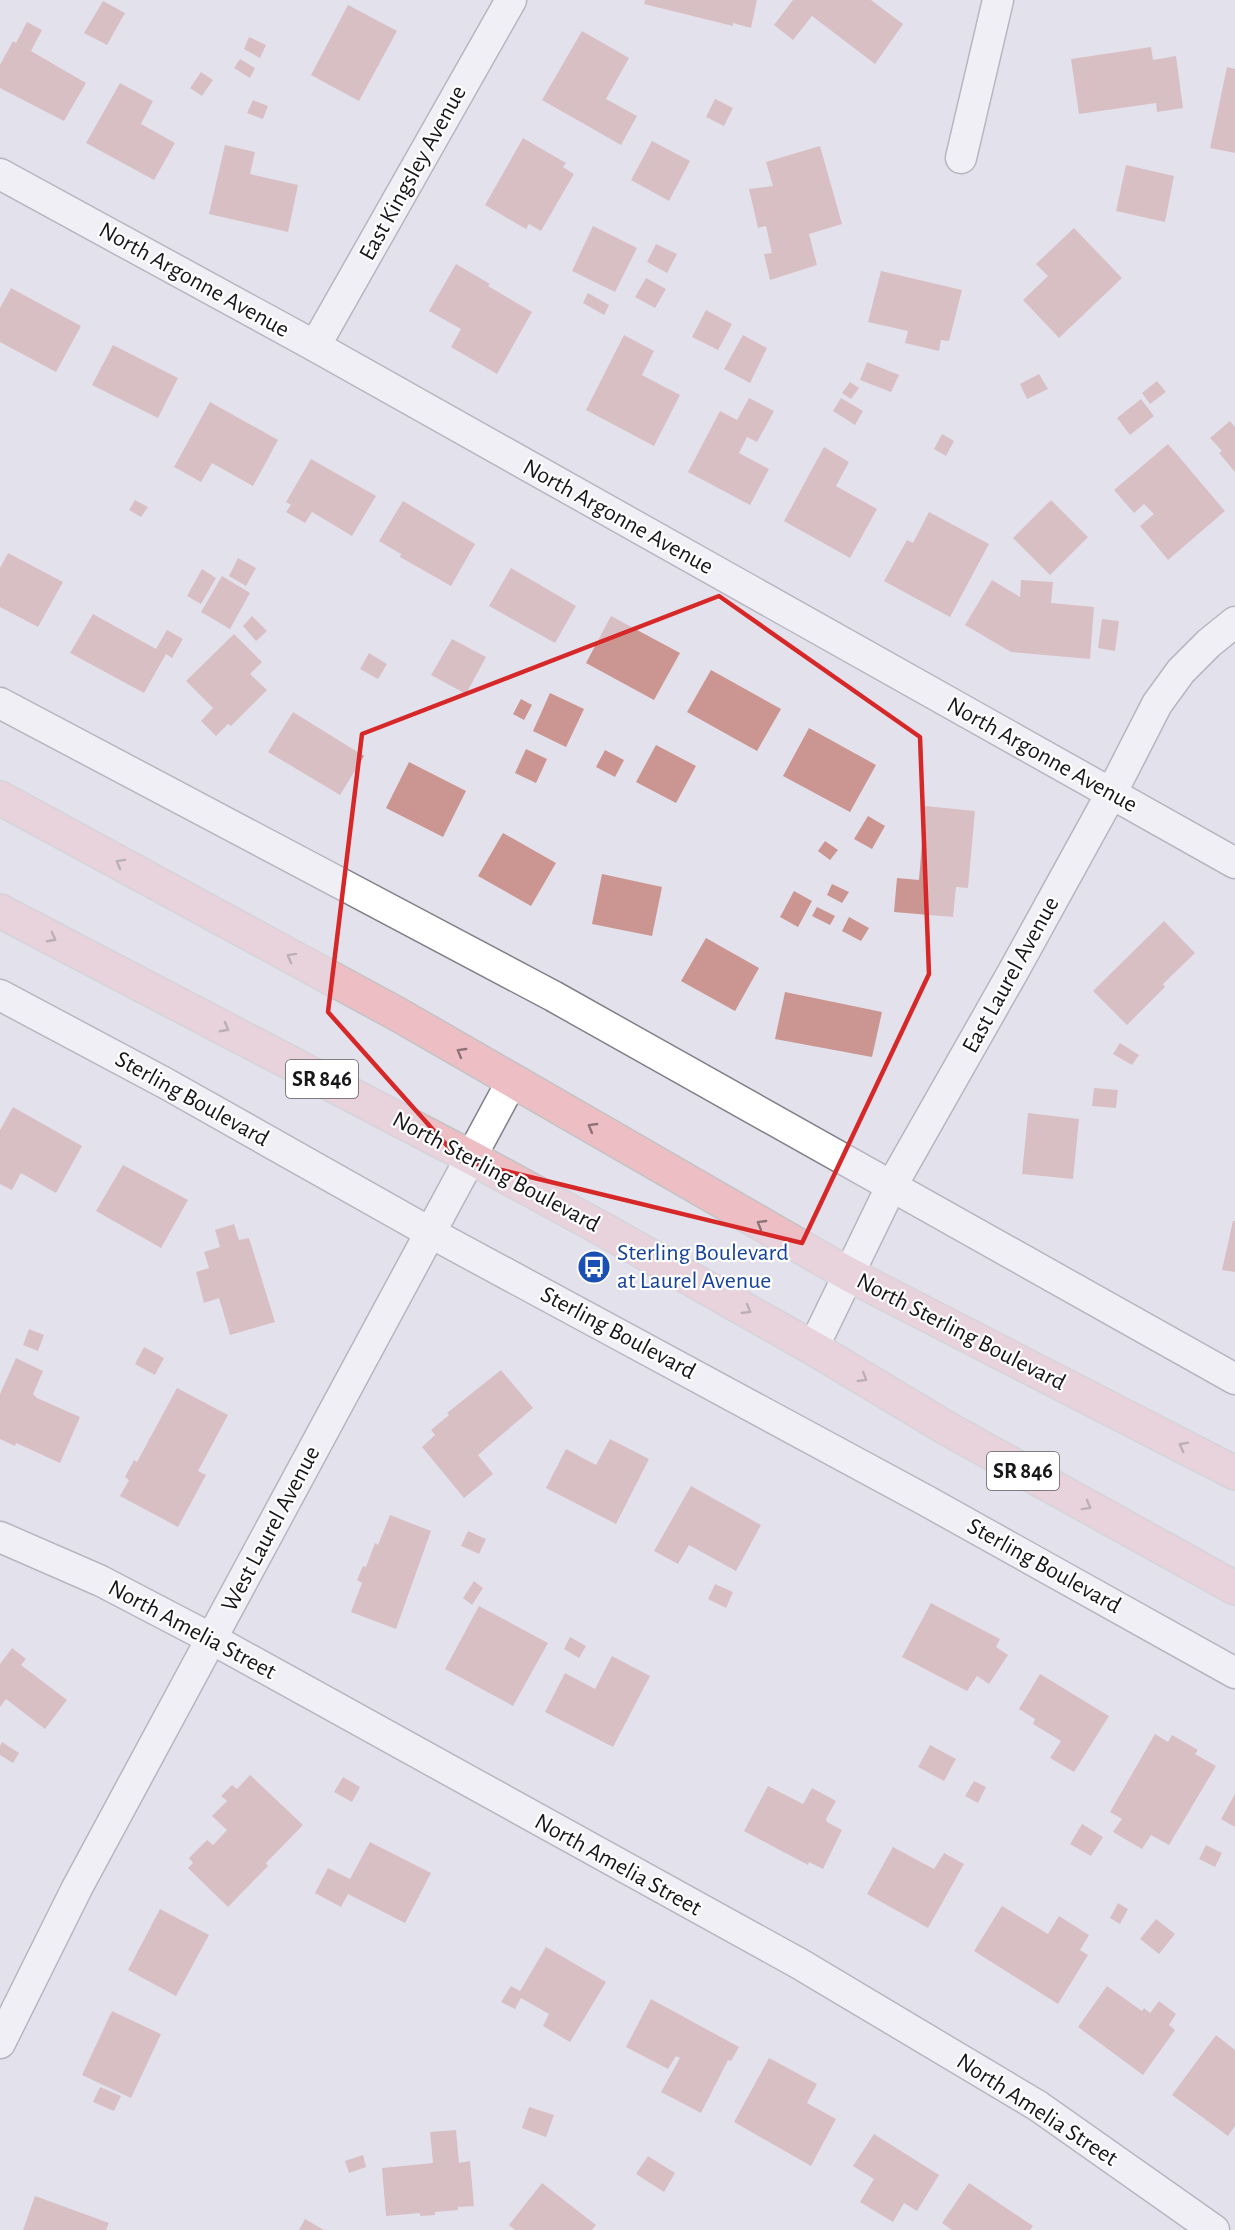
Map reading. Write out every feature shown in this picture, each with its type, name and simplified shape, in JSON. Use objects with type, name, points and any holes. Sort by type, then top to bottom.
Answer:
[{"type":"main road","name":"North Sterling Boulevard","points":[[0,798],[399,1015],[848,1274],[1235,1473]]},
{"type":"main road","name":"North Sterling Boulevard","points":[[0,911],[472,1158],[642,1250],[948,1429],[1235,1588]]},
{"type":"street","name":"East Kingsley Avenue","points":[[315,346],[511,0]]},
{"type":"street","points":[[961,158],[998,0]]},
{"type":"street","name":"North Argonne Avenue","points":[[0,174],[315,346],[1235,862]]},
{"type":"street","name":"East Laurel Avenue","points":[[813,1348],[891,1187],[1014,972],[1157,704],[1181,671],[1209,643],[1235,622]]},
{"type":"street","points":[[0,703],[553,996],[1235,1380]]},
{"type":"street","name":"Sterling Boulevard","points":[[0,995],[165,1083],[431,1233],[925,1500],[1235,1673]]},
{"type":"street","name":"West Laurel Avenue","points":[[0,2043],[77,1888],[512,1081]]},
{"type":"street","name":"North Amelia Street","points":[[0,1537],[101,1581],[212,1639],[800,1964],[1038,2106],[1214,2230]]},
{"type":"highlighted area","points":[[719,596],[920,737],[929,974],[802,1243],[460,1160],[328,1012],[362,734]]},
{"type":"building","points":[[645,0],[757,0],[751,28],[733,23],[733,26],[644,4]]},
{"type":"building","points":[[793,0],[871,0],[903,24],[875,64],[812,16],[793,40],[774,25]]},
{"type":"building","points":[[103,1],[125,13],[107,45],[84,33]]},
{"type":"building","points":[[348,5],[397,31],[359,101],[311,75]]},
{"type":"building","points":[[27,22],[42,30],[31,51],[86,83],[64,121],[0,88],[0,65],[13,41],[16,43]]},
{"type":"building","points":[[582,31],[629,58],[606,99],[637,116],[621,145],[542,100]]},
{"type":"building","points":[[249,37],[266,45],[260,58],[244,49]]},
{"type":"building","points":[[1151,47],[1153,60],[1176,56],[1183,108],[1157,112],[1156,103],[1079,114],[1071,59]]},
{"type":"building","points":[[240,59],[255,68],[250,78],[234,68]]},
{"type":"building","points":[[1227,67],[1235,69],[1235,153],[1210,148]]},
{"type":"building","points":[[201,72],[213,80],[202,96],[190,88]]},
{"type":"building","points":[[120,83],[153,101],[141,124],[175,143],[154,180],[86,143]]},
{"type":"building","points":[[715,99],[733,108],[724,126],[706,117]]},
{"type":"building","points":[[253,100],[268,106],[263,119],[247,113]]},
{"type":"building","points":[[523,138],[566,163],[563,167],[574,174],[541,231],[529,224],[526,229],[485,205]]},
{"type":"building","points":[[652,141],[690,161],[669,201],[631,180]]},
{"type":"building","points":[[225,145],[255,152],[250,174],[298,185],[288,232],[209,214]]},
{"type":"building","points":[[820,146],[842,224],[809,234],[817,265],[770,280],[764,254],[772,253],[766,226],[758,228],[749,189],[773,186],[766,162]]},
{"type":"building","points":[[1126,165],[1174,176],[1165,222],[1116,211]]},
{"type":"building","points":[[593,226],[637,248],[615,292],[572,271]]},
{"type":"building","points":[[1074,228],[1122,278],[1059,338],[1023,300],[1048,276],[1036,264]]},
{"type":"building","points":[[656,244],[677,254],[667,273],[647,262]]},
{"type":"building","points":[[456,264],[532,312],[497,374],[451,347],[461,329],[429,311]]},
{"type":"building","points":[[881,271],[962,290],[949,341],[941,340],[939,351],[905,343],[908,331],[868,322]]},
{"type":"building","points":[[646,278],[666,289],[655,308],[635,297]]},
{"type":"building","points":[[11,288],[81,326],[56,372],[0,342],[0,308]]},
{"type":"building","points":[[588,293],[609,305],[604,315],[583,303]]},
{"type":"building","points":[[706,310],[732,324],[718,350],[692,337]]},
{"type":"building","points":[[624,335],[654,351],[642,375],[680,395],[654,446],[586,410]]},
{"type":"building","points":[[743,335],[767,348],[750,383],[724,369]]},
{"type":"building","points":[[113,345],[178,378],[158,418],[92,385]]},
{"type":"building","points":[[867,362],[899,375],[891,392],[860,380]]},
{"type":"building","points":[[1039,374],[1048,389],[1027,399],[1020,384]]},
{"type":"building","points":[[1157,381],[1166,392],[1150,404],[1142,393]]},
{"type":"building","points":[[850,382],[859,388],[851,399],[842,393]]},
{"type":"building","points":[[749,398],[774,411],[757,442],[747,437],[739,453],[769,469],[750,505],[688,472],[720,411],[737,420]]},
{"type":"building","points":[[841,398],[863,411],[855,425],[833,411]]},
{"type":"building","points":[[1141,399],[1154,416],[1130,435],[1117,418]]},
{"type":"building","points":[[210,402],[278,440],[253,486],[212,463],[201,482],[174,467]]},
{"type":"building","points":[[1230,421],[1235,427],[1235,472],[1219,453],[1222,451],[1210,438]]},
{"type":"building","points":[[942,434],[954,441],[946,456],[934,449]]},
{"type":"building","points":[[1168,444],[1225,511],[1168,560],[1140,526],[1154,514],[1144,504],[1134,513],[1114,490]]},
{"type":"building","points":[[824,447],[849,462],[836,486],[877,509],[850,558],[784,521]]},
{"type":"building","points":[[311,459],[376,496],[352,536],[312,512],[305,523],[286,512],[291,505],[286,502]]},
{"type":"building","points":[[135,500],[148,507],[141,517],[129,510]]},
{"type":"building","points":[[1051,500],[1088,537],[1050,575],[1013,538]]},
{"type":"building","points":[[403,501],[475,544],[451,586],[400,557],[401,554],[379,541]]},
{"type":"building","points":[[929,512],[989,544],[950,617],[884,581],[907,540],[913,543]]},
{"type":"building","points":[[8,553],[63,582],[38,627],[0,607],[0,568]]},
{"type":"building","points":[[238,558],[256,568],[246,586],[229,576]]},
{"type":"building","points":[[511,568],[576,606],[555,643],[489,606]]},
{"type":"building","points":[[202,569],[216,578],[201,604],[187,596]]},
{"type":"building","points":[[222,576],[250,593],[230,629],[201,612]]},
{"type":"building","points":[[992,580],[1020,597],[1021,580],[1053,582],[1051,603],[1094,607],[1090,659],[1011,652],[965,625]]},
{"type":"building","points":[[93,614],[156,649],[167,630],[183,639],[172,658],[166,654],[144,693],[70,653]]},
{"type":"building","points":[[252,616],[267,631],[256,641],[243,626]]},
{"type":"building","points":[[611,616],[680,653],[654,700],[586,663]]},
{"type":"building","points":[[1102,619],[1119,621],[1115,651],[1098,648]]},
{"type":"building","points":[[234,634],[262,662],[250,674],[267,690],[231,726],[228,724],[216,736],[201,721],[213,708],[186,681]]},
{"type":"building","points":[[452,639],[486,657],[466,694],[431,675]]},
{"type":"building","points":[[369,653],[387,664],[378,679],[360,669]]},
{"type":"building","points":[[711,670],[781,709],[757,751],[687,712]]},
{"type":"building","points":[[550,693],[584,709],[566,747],[533,731]]},
{"type":"building","points":[[521,699],[532,705],[524,720],[513,714]]},
{"type":"building","points":[[293,712],[364,756],[340,795],[268,752]]},
{"type":"building","points":[[809,728],[876,765],[850,812],[783,776]]},
{"type":"building","points":[[656,745],[696,766],[676,803],[636,782]]},
{"type":"building","points":[[526,749],[547,759],[536,783],[515,773]]},
{"type":"building","points":[[605,750],[624,760],[615,777],[596,767]]},
{"type":"building","points":[[409,762],[466,791],[443,837],[386,808]]},
{"type":"building","points":[[925,806],[975,811],[968,888],[956,887],[953,917],[894,912],[897,878],[919,880]]},
{"type":"building","points":[[868,816],[885,826],[872,849],[854,839]]},
{"type":"building","points":[[503,833],[556,863],[531,906],[478,876]]},
{"type":"building","points":[[825,841],[838,850],[830,860],[818,851]]},
{"type":"building","points":[[602,874],[662,887],[652,936],[592,924]]},
{"type":"building","points":[[832,884],[849,892],[842,903],[827,895]]},
{"type":"building","points":[[794,891],[812,901],[798,927],[780,917]]},
{"type":"building","points":[[817,907],[835,916],[830,925],[812,916]]},
{"type":"building","points":[[849,917],[869,928],[861,941],[842,931]]},
{"type":"building","points":[[1164,921],[1195,953],[1163,984],[1165,987],[1127,1025],[1093,991]]},
{"type":"building","points":[[706,938],[759,968],[735,1011],[681,981]]},
{"type":"building","points":[[785,992],[882,1012],[872,1057],[775,1039]]},
{"type":"building","points":[[1120,1043],[1139,1055],[1132,1065],[1113,1054]]},
{"type":"building","points":[[1094,1088],[1118,1090],[1116,1108],[1092,1106]]},
{"type":"building","points":[[13,1107],[82,1146],[56,1193],[21,1173],[12,1190],[0,1184],[0,1130]]},
{"type":"building","points":[[1028,1113],[1079,1119],[1073,1179],[1022,1174]]},
{"type":"building","points":[[123,1165],[188,1200],[161,1248],[96,1211]]},
{"type":"building","points":[[1233,1221],[1235,1221],[1235,1272],[1222,1270]]},
{"type":"building","points":[[234,1224],[239,1240],[249,1238],[275,1322],[230,1335],[219,1298],[204,1303],[196,1272],[209,1268],[204,1252],[220,1247],[215,1230]]},
{"type":"building","points":[[29,1329],[44,1335],[38,1351],[23,1345]]},
{"type":"building","points":[[144,1347],[164,1358],[155,1375],[135,1364]]},
{"type":"building","points":[[16,1358],[43,1371],[33,1394],[37,1398],[80,1417],[60,1463],[16,1443],[15,1446],[0,1439],[0,1394]]},
{"type":"building","points":[[501,1370],[533,1408],[478,1455],[493,1474],[464,1498],[422,1447],[435,1435],[431,1430],[449,1415],[447,1413]]},
{"type":"building","points":[[177,1388],[228,1415],[198,1471],[206,1475],[178,1527],[120,1496],[129,1480],[125,1477],[134,1460],[137,1462]]},
{"type":"building","points":[[610,1439],[649,1459],[616,1524],[546,1488],[566,1449],[596,1465]]},
{"type":"building","points":[[691,1486],[761,1525],[736,1571],[689,1545],[678,1564],[654,1551]]},
{"type":"building","points":[[390,1515],[431,1531],[396,1629],[351,1612],[362,1583],[357,1580],[363,1566],[366,1567],[375,1543],[378,1545]]},
{"type":"building","points":[[468,1531],[486,1539],[479,1554],[461,1546]]},
{"type":"building","points":[[474,1581],[483,1588],[472,1605],[463,1598]]},
{"type":"building","points":[[715,1584],[733,1592],[726,1608],[708,1599]]},
{"type":"building","points":[[931,1603],[1000,1639],[996,1647],[1008,1655],[989,1684],[977,1676],[967,1691],[902,1657]]},
{"type":"building","points":[[479,1606],[548,1643],[513,1706],[445,1669]]},
{"type":"building","points":[[570,1637],[586,1646],[579,1658],[564,1649]]},
{"type":"building","points":[[12,1648],[26,1659],[21,1665],[67,1700],[45,1729],[6,1699],[0,1707],[0,1664]]},
{"type":"building","points":[[612,1656],[650,1676],[613,1747],[545,1712],[565,1673],[595,1689]]},
{"type":"building","points":[[1040,1674],[1109,1716],[1074,1772],[1050,1758],[1061,1741],[1033,1724],[1035,1719],[1019,1709]]},
{"type":"building","points":[[1155,1734],[1168,1742],[1172,1735],[1198,1750],[1195,1754],[1216,1766],[1169,1845],[1151,1835],[1142,1849],[1113,1832],[1122,1819],[1110,1812]]},
{"type":"building","points":[[2,1742],[19,1753],[13,1763],[0,1755]]},
{"type":"building","points":[[930,1745],[956,1759],[944,1781],[918,1767]]},
{"type":"building","points":[[250,1775],[303,1825],[266,1863],[268,1866],[228,1907],[188,1868],[193,1863],[189,1858],[207,1840],[213,1845],[227,1830],[212,1816],[227,1801],[221,1796],[232,1785],[237,1789]]},
{"type":"building","points":[[343,1777],[360,1787],[352,1802],[334,1792]]},
{"type":"building","points":[[974,1781],[986,1787],[978,1803],[965,1796]]},
{"type":"building","points":[[768,1786],[803,1804],[812,1788],[836,1801],[826,1819],[827,1822],[842,1830],[823,1869],[809,1862],[808,1865],[744,1831]]},
{"type":"building","points":[[1235,1794],[1235,1827],[1221,1819]]},
{"type":"building","points":[[1082,1824],[1103,1837],[1091,1856],[1070,1844]]},
{"type":"building","points":[[370,1842],[431,1873],[405,1923],[348,1894],[341,1907],[315,1893],[328,1868],[350,1879]]},
{"type":"building","points":[[1206,1845],[1222,1853],[1215,1867],[1199,1859]]},
{"type":"building","points":[[893,1847],[934,1869],[944,1853],[964,1864],[928,1928],[867,1894]]},
{"type":"building","points":[[1118,1903],[1128,1909],[1120,1924],[1110,1918]]},
{"type":"building","points":[[1002,1906],[1048,1934],[1059,1916],[1089,1935],[1080,1950],[1088,1955],[1058,2004],[974,1951]]},
{"type":"building","points":[[160,1909],[209,1935],[176,1996],[128,1970]]},
{"type":"building","points":[[1156,1919],[1175,1934],[1159,1954],[1140,1939]]},
{"type":"building","points":[[546,1947],[606,1982],[570,2042],[543,2026],[549,2014],[521,1998],[515,2009],[501,2002],[511,1986],[520,1991]]},
{"type":"building","points":[[1107,1986],[1142,2011],[1144,2008],[1150,2013],[1159,2001],[1176,2014],[1169,2025],[1175,2030],[1143,2075],[1078,2027]]},
{"type":"building","points":[[651,1999],[739,2047],[731,2061],[728,2060],[701,2113],[661,2092],[680,2058],[676,2056],[668,2069],[626,2047]]},
{"type":"building","points":[[112,2011],[161,2034],[131,2098],[82,2075]]},
{"type":"building","points":[[1216,2035],[1235,2050],[1235,2126],[1228,2136],[1172,2095]]},
{"type":"building","points":[[769,2058],[817,2084],[807,2103],[836,2119],[811,2166],[734,2122]]},
{"type":"building","points":[[100,2087],[121,2096],[114,2111],[93,2102]]},
{"type":"building","points":[[529,2107],[554,2115],[546,2137],[522,2128]]},
{"type":"building","points":[[456,2130],[459,2163],[470,2161],[474,2206],[435,2212],[435,2215],[420,2216],[420,2213],[386,2216],[382,2168],[433,2163],[430,2132]]},
{"type":"building","points":[[874,2134],[939,2175],[917,2211],[904,2203],[893,2222],[860,2202],[874,2179],[853,2166]]},
{"type":"building","points":[[363,2155],[366,2167],[349,2173],[345,2161]]},
{"type":"building","points":[[648,2156],[675,2173],[664,2192],[636,2174]]},
{"type":"building","points":[[542,2183],[596,2225],[592,2230],[515,2230],[509,2225]]},
{"type":"building","points":[[969,2183],[1033,2226],[1030,2230],[952,2230],[942,2223]]},
{"type":"building","points":[[35,2196],[109,2223],[106,2230],[23,2230]]},
{"type":"building","points":[[305,2219],[324,2230],[299,2230]]},
{"type":"place","name":"Sterling Boulevard at Laurel Avenue","points":[[594,1267]]}]
